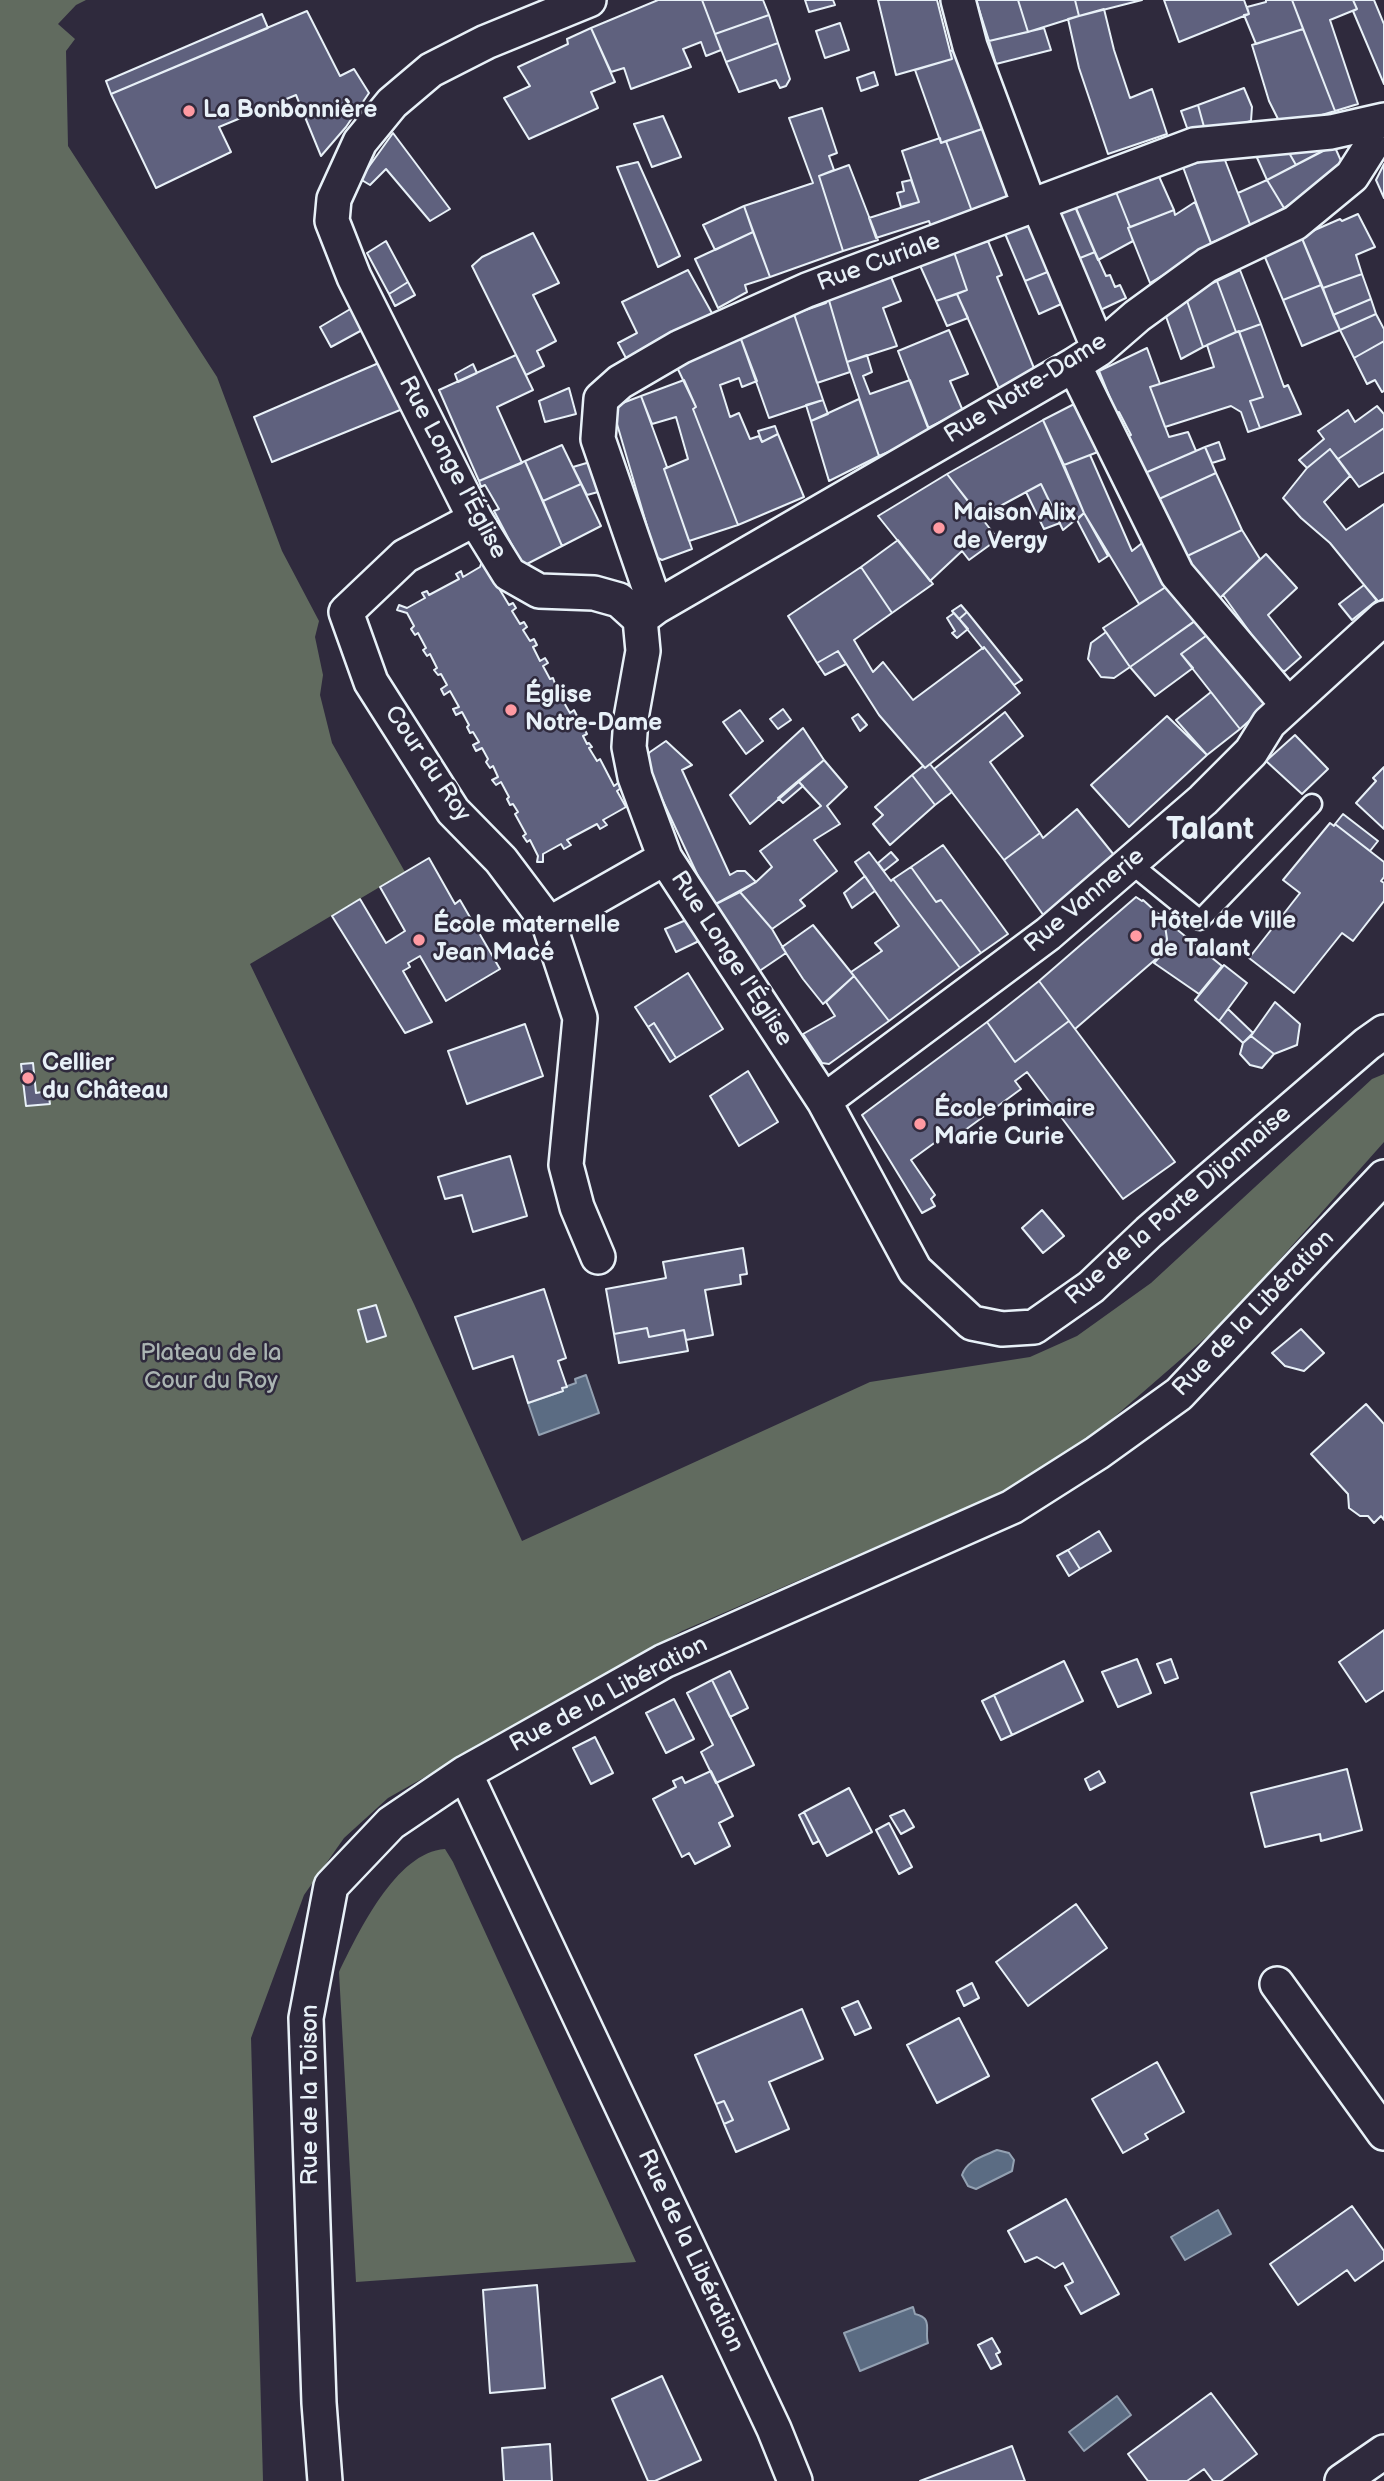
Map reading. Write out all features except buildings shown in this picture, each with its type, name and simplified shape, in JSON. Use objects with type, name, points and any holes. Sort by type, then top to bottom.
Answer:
[{"type":"street","name":"Rue Longe l'Église","points":[[589,0],[486,42],[431,70],[392,103],[360,142],[334,199],[332,221],[354,277],[475,519],[509,574],[538,591],[594,593],[619,600],[648,613],[631,718],[629,747],[635,777],[665,858],[824,1101]]},
{"type":"street","points":[[958,0],[970,46],[1034,206],[1086,357],[1177,574],[1289,705]]},
{"type":"street","name":"Rue Curiale","points":[[648,613],[598,439],[601,399],[620,382],[680,347],[807,290],[1194,145],[1331,132],[1384,120]]},
{"type":"street","name":"Rue Notre-Dame","points":[[648,613],[1086,357],[1207,265],[1295,223],[1352,176],[1384,126]]},
{"type":"street","name":"Cour du Roy","points":[[475,519],[405,556],[346,612],[371,681],[453,811],[501,860],[549,924]]},
{"type":"street","name":"Rue Vannerie","points":[[824,1101],[1048,934],[1203,800],[1251,752],[1269,723],[1384,618]]},
{"type":"street","points":[[598,1257],[577,1207],[565,1165],[580,1018],[549,924],[665,858]]},
{"type":"street","name":"Rue de la Porte Dijonnaise","points":[[824,1101],[915,1270],[972,1323],[1002,1329],[1034,1327],[1091,1287],[1149,1232],[1384,1032]]},
{"type":"street","name":"Rue de la Libération","points":[[795,2481],[774,2429],[465,1773],[664,1661],[1012,1507],[1097,1453],[1179,1394],[1384,1177]]},
{"type":"street","name":"Rue de la Toison","points":[[325,2481],[319,2403],[306,2018],[331,1886],[391,1824],[465,1773]]},
{"type":"street","points":[[1277,1984],[1384,2133]]},
{"type":"street","points":[[1342,2481],[1384,2452]]},
{"type":"lane","points":[[1130,863],[1200,920],[1312,804]]},
{"type":"green space","name":"Plateau de la Cour du Roy","points":[[0,0],[86,0],[76,5],[58,24],[75,39],[66,51],[68,146],[217,377],[282,551],[319,621],[315,637],[323,675],[320,695],[332,743],[405,872],[250,964],[414,1304],[522,1541],[870,1382],[1030,1357],[1077,1336],[1151,1283],[1372,1079],[1384,1074],[1384,1142],[1226,1320],[1097,1432],[1004,1491],[682,1631],[388,1798],[344,1838],[304,1895],[251,2038],[263,2481],[0,2481]]},
{"type":"green space","points":[[445,1849],[636,2262],[356,2282],[339,1972],[368,1917],[395,1879],[410,1864],[427,1854]]},
{"type":"water","points":[[586,1375],[599,1413],[539,1435],[528,1403],[563,1391],[562,1388],[576,1383],[575,1379]]},
{"type":"water","points":[[997,2150],[1009,2153],[1014,2160],[1012,2171],[976,2189],[968,2186],[962,2175],[964,2170],[976,2159]]},
{"type":"water","points":[[1218,2210],[1231,2234],[1185,2260],[1171,2237]]},
{"type":"water","points":[[913,2307],[915,2314],[926,2322],[928,2343],[860,2371],[844,2333]]},
{"type":"water","points":[[1117,2396],[1131,2415],[1084,2451],[1069,2432]]},
{"type":"place","name":"La Bonbonnière","points":[[189,111]]},
{"type":"place","name":"Maison Alix de Vergy","points":[[939,528]]},
{"type":"place","name":"Église Notre-Dame","points":[[511,710]]},
{"type":"place","name":"Hôtel de Ville de Talant","points":[[1136,936]]},
{"type":"place","name":"École maternelle Jean Macé","points":[[419,940]]},
{"type":"place","name":"Cellier du Château","points":[[28,1078]]},
{"type":"place","name":"École primaire Marie Curie","points":[[920,1124]]},
{"type":"district","name":"Talant","points":[[1210,831]]}]
